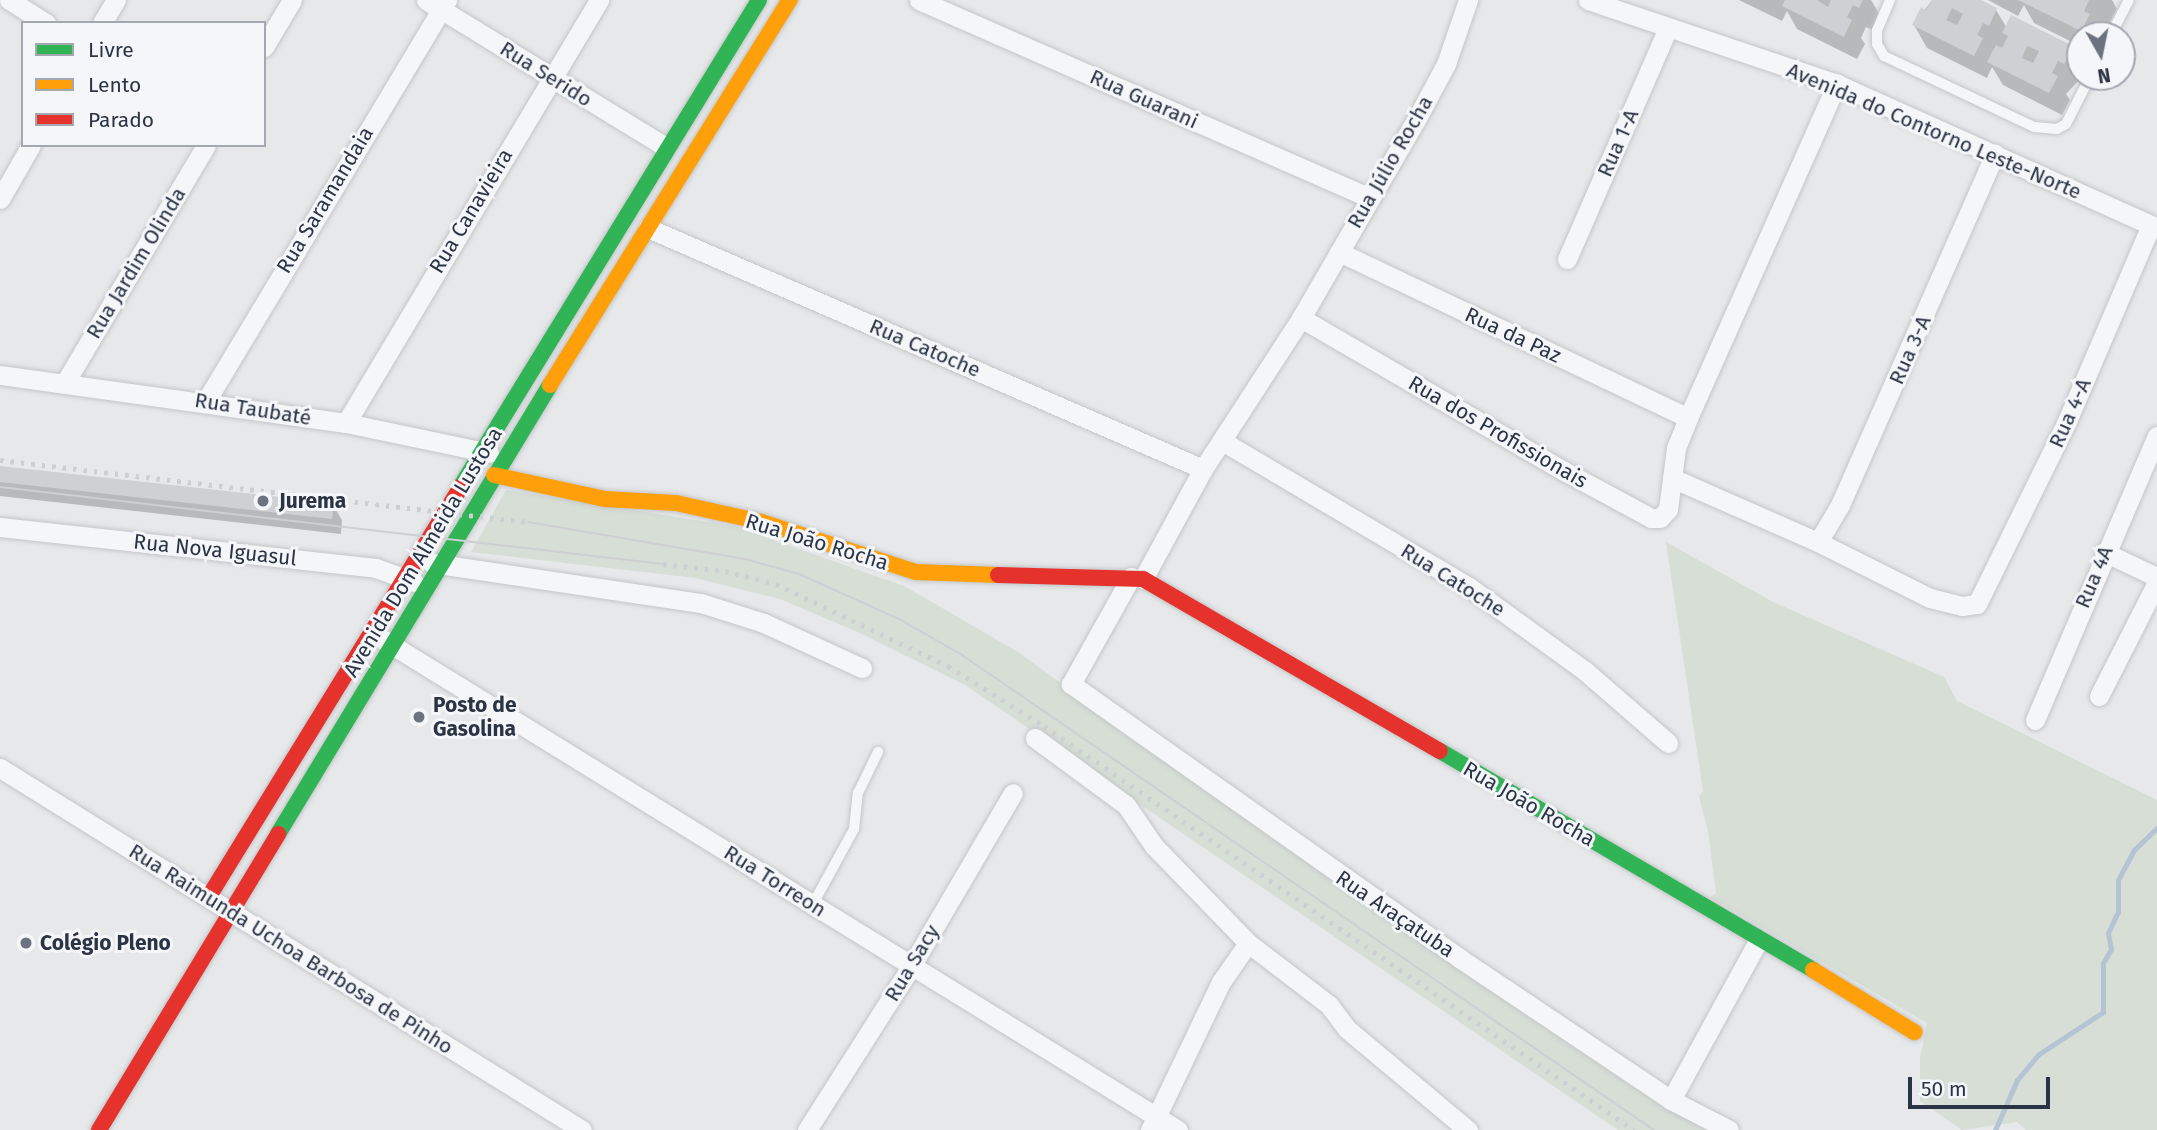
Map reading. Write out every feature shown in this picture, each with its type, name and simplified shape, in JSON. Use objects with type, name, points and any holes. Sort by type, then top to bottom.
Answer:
[{"type":"main road","name":"Avenida Dom Almeida Lustosa","points":[[208,898],[372,629],[418,559],[666,147],[759,0]]},
{"type":"main road","name":"Avenida Dom Almeida Lustosa","points":[[99,1130],[232,914],[439,565],[790,0]]},
{"type":"main road","name":"Rua João Rocha","points":[[499,467],[605,499],[676,503],[762,522],[916,572],[1137,578],[1759,939],[1914,1032]]},
{"type":"street","points":[[9,0],[43,21]]},
{"type":"street","points":[[103,21],[116,0]]},
{"type":"street","points":[[266,44],[292,0]]},
{"type":"street","name":"Rua Canavieira","points":[[346,423],[550,77],[599,0]]},
{"type":"street","name":"Rua Guarani","points":[[919,0],[1368,197]]},
{"type":"street","name":"Rua Júlio Rocha","points":[[1301,318],[1446,64],[1468,0]]},
{"type":"street","name":"Avenida do Contorno Leste-Norte","points":[[1588,0],[1837,84],[2154,227]]},
{"type":"street","name":"Rua Serido","points":[[438,3],[550,77],[666,147]]},
{"type":"street","name":"Rua Saramandaia","points":[[206,401],[438,3]]},
{"type":"street","name":"Rua 1-A","points":[[1567,259],[1668,28]]},
{"type":"street","name":"Rua dos Profissionais","points":[[1301,318],[1651,519],[1660,518],[1668,509],[1676,449],[1688,418],[1837,84]]},
{"type":"street","points":[[0,199],[30,147]]},
{"type":"street","name":"Rua Jardim Olinda","points":[[66,381],[205,147]]},
{"type":"street","name":"Rua 3-A","points":[[1818,542],[1840,505],[1995,154]]},
{"type":"street","name":"Rua 4-A","points":[[1818,542],[1930,598],[1962,606],[1982,598],[2067,421],[2154,227]]},
{"type":"street","name":"Rua Catoche","points":[[648,228],[1203,468]]},
{"type":"street","name":"Rua da Paz","points":[[1339,252],[1688,418]]},
{"type":"street","points":[[1137,578],[1203,468],[1301,318]]},
{"type":"street","name":"Rua Taubaté","points":[[0,375],[66,381],[346,423],[483,451],[499,467]]},
{"type":"street","name":"Rua 4A","points":[[2035,720],[2104,552],[2157,436]]},
{"type":"street","name":"Rua Catoche","points":[[1222,441],[1469,587],[1585,671],[1668,743]]},
{"type":"street","points":[[1672,478],[1818,542]]},
{"type":"street","name":"Rua Nova Iguasul","points":[[0,527],[376,568],[427,587]]},
{"type":"street","points":[[2099,696],[2157,580],[2104,552]]},
{"type":"street","points":[[418,559],[439,565],[702,603],[764,623],[862,668]]},
{"type":"street","name":"Rua Araçatuba","points":[[1137,578],[1071,684],[1323,865],[1671,1100],[1729,1130]]},
{"type":"street","name":"Rua Torreon","points":[[372,629],[391,645],[912,965],[1153,1123],[1178,1130]]},
{"type":"street","points":[[1035,737],[1126,805],[1154,846],[1248,943],[1329,1005],[1347,1029],[1468,1130]]},
{"type":"street","name":"Rua Raimunda Uchoa Barbosa de Pinho","points":[[0,768],[582,1130]]},
{"type":"street","name":"Rua Sacy","points":[[807,1130],[912,965],[1013,793]]},
{"type":"street","points":[[1671,1100],[1759,939]]},
{"type":"street","points":[[1153,1123],[1221,982],[1248,943]]},
{"type":"lane","points":[[1890,0],[1877,30],[1877,44],[1884,55],[2034,127],[2057,129],[2066,124],[2083,91]]},
{"type":"lane","points":[[2118,21],[2129,0]]},
{"type":"lane","points":[[813,904],[854,829],[858,793],[878,752]]},
{"type":"shaded area","points":[[506,490],[734,526],[904,586],[1018,652],[1327,877],[1502,996],[1715,1130],[1618,1130],[965,685],[860,633],[780,599],[695,578],[471,552]]},
{"type":"shaded area","points":[[1666,542],[1775,603],[1944,677],[1957,701],[2157,800],[2157,1130],[2026,1130],[2017,1122],[1962,1130],[1920,1101],[1920,1058],[1927,1023],[1710,897],[1716,893],[1708,831],[1699,797],[1703,791]]},
{"type":"building","points":[[1785,0],[1817,0],[1828,7],[1831,0],[1863,0],[1859,8],[1853,5],[1847,17],[1852,20],[1844,37],[1782,6]]},
{"type":"building","points":[[1932,0],[1981,0],[1997,8],[1989,26],[1983,23],[1977,35],[1983,38],[1974,56],[1912,25],[1921,7],[1926,10]],"holes":[[[1952,8],[1963,14],[1957,25],[1946,20]]]},
{"type":"building","points":[[2018,0],[2089,0],[2084,11],[2090,14],[2086,21],[2066,21],[2066,24]]},
{"type":"building","points":[[2011,15],[2066,42],[2066,60],[2064,64],[2058,61],[2052,73],[2058,76],[2049,93],[1987,62],[1996,45],[2002,48],[2008,36],[2002,33]],"holes":[[[2027,46],[2039,51],[2033,63],[2022,58]]]},
{"type":"building","name":"Jurema","points":[[0,466],[334,503],[332,519],[0,482]]},
{"type":"waterway","points":[[1995,1130],[2017,1080],[2039,1054],[2103,1012],[2103,963],[2111,949],[2108,933],[2118,912],[2118,880],[2134,850],[2157,828]]},
{"type":"tram line","points":[[0,487],[663,564]]},
{"type":"tram line","points":[[528,522],[745,559],[799,574],[899,619],[962,655],[1654,1130]]},
{"type":"railway","points":[[0,460],[528,522]]},
{"type":"railway","points":[[663,564],[725,571],[776,584],[948,666],[1044,726],[1634,1130]]},
{"type":"traffic: fast","points":[[461,486],[759,0]]},
{"type":"traffic: fast","points":[[278,834],[550,385]]},
{"type":"traffic: fast","points":[[1440,751],[1813,970]]},
{"type":"traffic: slow","points":[[550,385],[790,0]]},
{"type":"traffic: slow","points":[[494,475],[605,499],[676,503],[762,522],[916,572],[998,575]]},
{"type":"traffic: slow","points":[[1813,970],[1914,1032]]},
{"type":"traffic: jam","points":[[208,898],[461,486]]},
{"type":"traffic: jam","points":[[998,575],[1143,579],[1440,751]]},
{"type":"traffic: jam","points":[[99,1130],[278,834]]},
{"type":"place","name":"Jurema","points":[[263,501]]},
{"type":"place","name":"Posto de Gasolina","points":[[419,717]]},
{"type":"place","name":"Colégio Pleno","points":[[26,943]]}]
